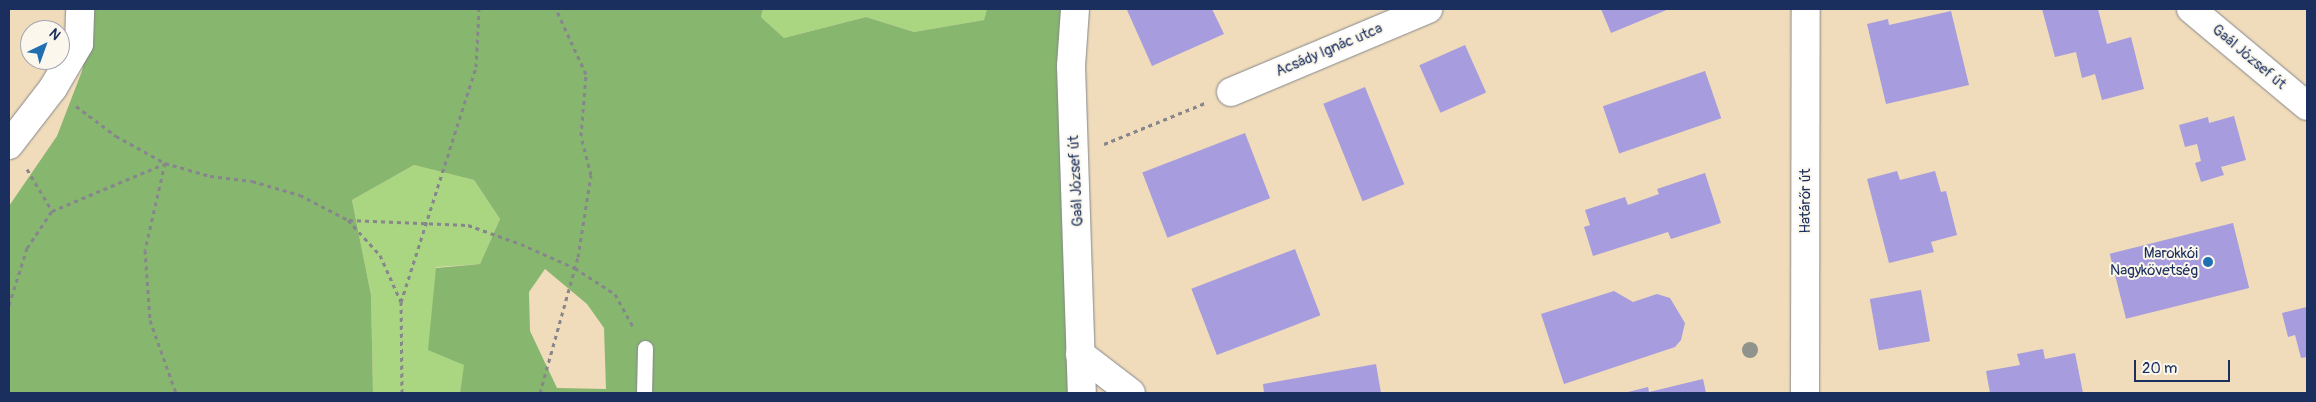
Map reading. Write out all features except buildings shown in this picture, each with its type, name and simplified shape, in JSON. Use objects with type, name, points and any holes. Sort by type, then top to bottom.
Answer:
[{"type":"street","points":[[16,156],[79,44],[80,9]]},
{"type":"street","name":"Gaál József út","points":[[1074,9],[1071,66],[1082,393]]},
{"type":"street","name":"Acsády Ignác utca","points":[[1231,92],[1428,9]]},
{"type":"street","name":"Határőr út","points":[[1805,393],[1806,9]]},
{"type":"street","name":"Gaál József út","points":[[2191,9],[2307,106]]},
{"type":"street","points":[[1080,354],[1132,393]]},
{"type":"lane","points":[[644,393],[645,348]]},
{"type":"path","points":[[402,393],[401,302],[476,67],[479,9]]},
{"type":"path","points":[[540,393],[575,268],[591,175],[581,136],[586,74],[556,9]]},
{"type":"path","points":[[1075,156],[1231,92]]},
{"type":"path","points":[[86,114],[116,136],[165,164],[210,176],[252,181],[300,195],[348,220],[380,255],[401,302]]},
{"type":"path","points":[[16,156],[31,172],[52,211]]},
{"type":"path","points":[[9,305],[27,248],[52,211],[165,164]]},
{"type":"path","points":[[165,164],[145,250],[150,320],[176,393]]},
{"type":"path","points":[[348,220],[468,225],[575,268],[615,294],[645,348]]},
{"type":"green space","points":[[87,9],[763,9],[761,17],[784,38],[866,17],[914,32],[984,20],[987,9],[1073,9],[1069,393],[460,393],[464,365],[428,350],[436,268],[480,264],[500,219],[474,180],[414,165],[352,200],[371,295],[373,393],[9,393],[9,206],[57,136],[82,71],[89,33]],"holes":[[[545,269],[587,304],[604,328],[606,389],[557,388],[530,331],[529,292]]]},
{"type":"green space","points":[[763,9],[987,9],[984,20],[914,32],[866,17],[784,38],[761,17]]},
{"type":"green space","points":[[414,165],[474,180],[500,219],[480,264],[436,267],[465,365],[460,393],[373,393],[371,295],[352,200]]},
{"type":"place","name":"Marokkói Nagykövetség","points":[[2208,262]]}]
